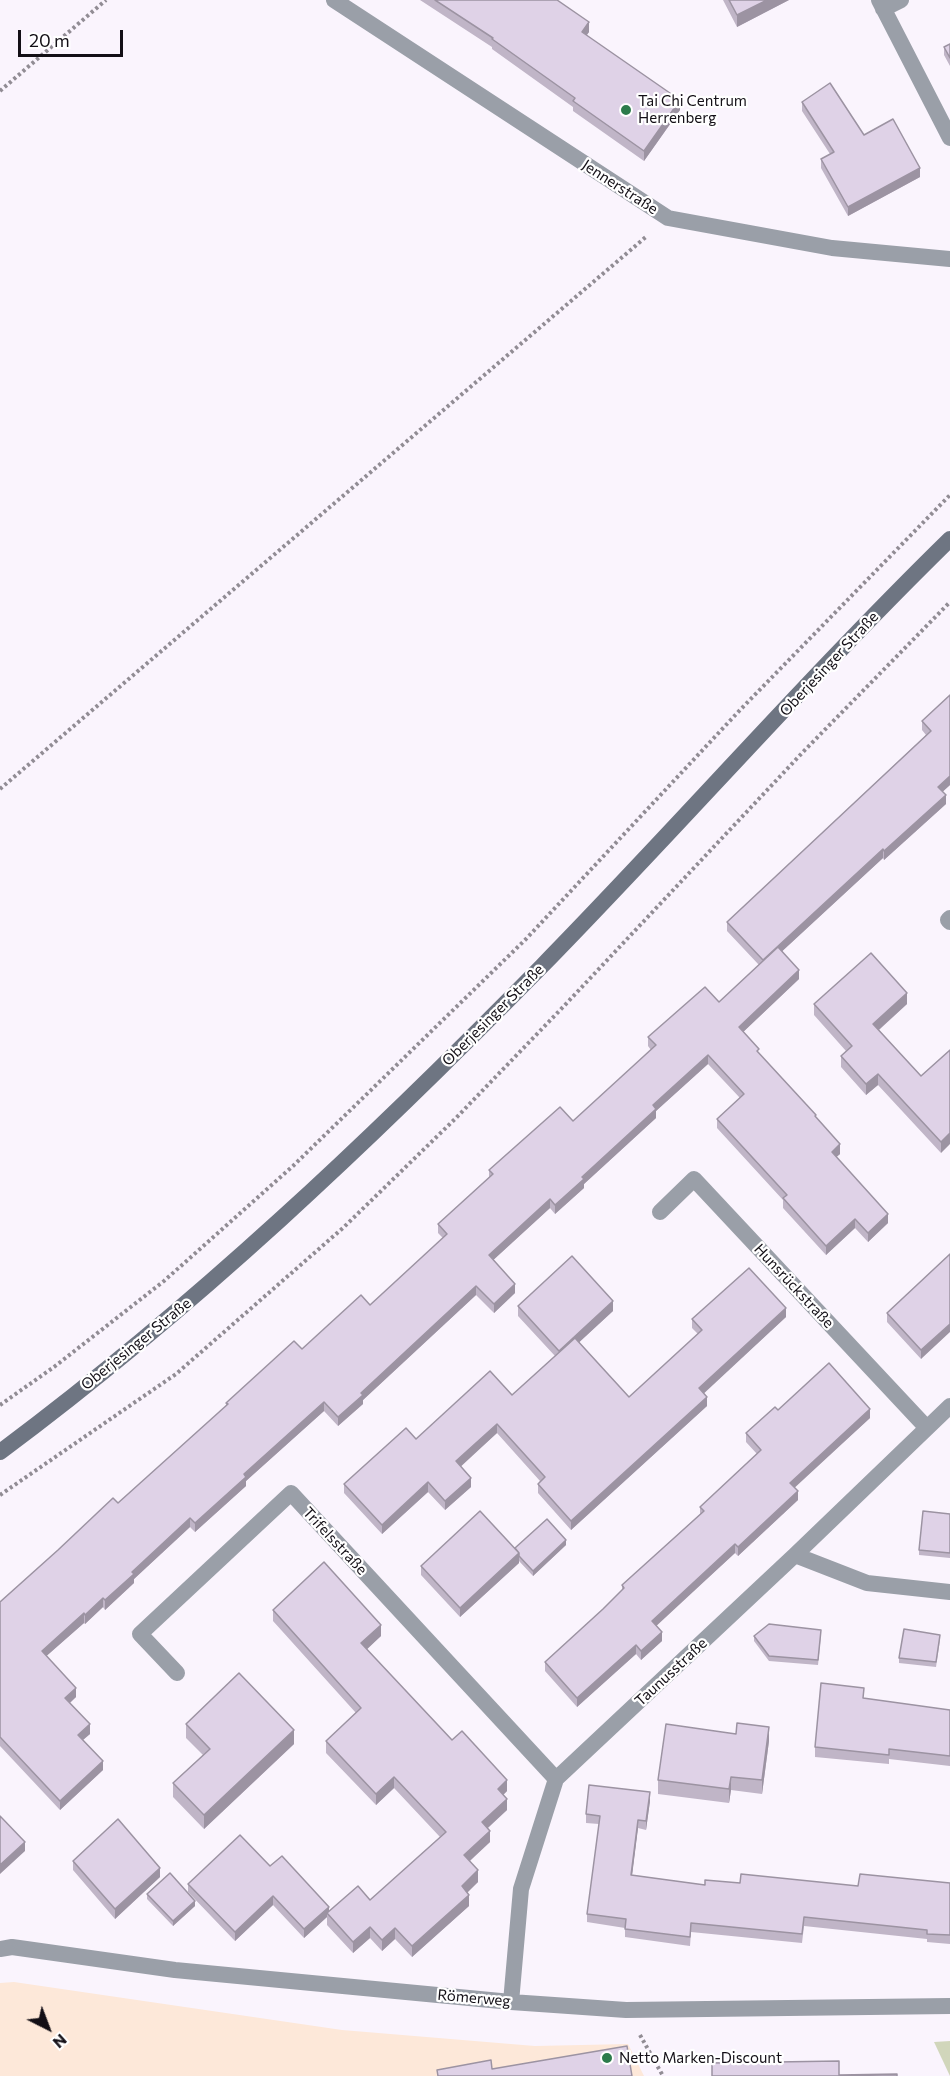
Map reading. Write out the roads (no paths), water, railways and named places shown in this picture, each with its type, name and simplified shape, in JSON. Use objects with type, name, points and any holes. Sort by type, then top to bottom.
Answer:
[{"type":"main road","name":"Oberjesinger Straße","points":[[0,1452],[169,1319],[368,1138],[543,965],[950,539]]},
{"type":"street","name":"Jennerstraße","points":[[334,0],[668,218],[832,248],[950,259]]},
{"type":"street","points":[[901,0],[881,4],[950,138]]},
{"type":"street","name":"Hunsrückstraße","points":[[660,1212],[694,1179],[926,1427]]},
{"type":"street","name":"Taunusstraße","points":[[512,2002],[521,1888],[556,1779],[950,1406]]},
{"type":"street","name":"Trifelsstraße","points":[[177,1673],[140,1634],[291,1493],[556,1779]]},
{"type":"street","points":[[795,1555],[867,1583],[950,1592]]},
{"type":"street","name":"Römerweg","points":[[0,1949],[12,1947],[176,1970],[512,2002],[626,2010],[950,2006]]},
{"type":"place","name":"Tai Chi Centrum Herrenberg","points":[[626,110]]},
{"type":"place","name":"Netto Marken-Discount","points":[[607,2058]]}]
